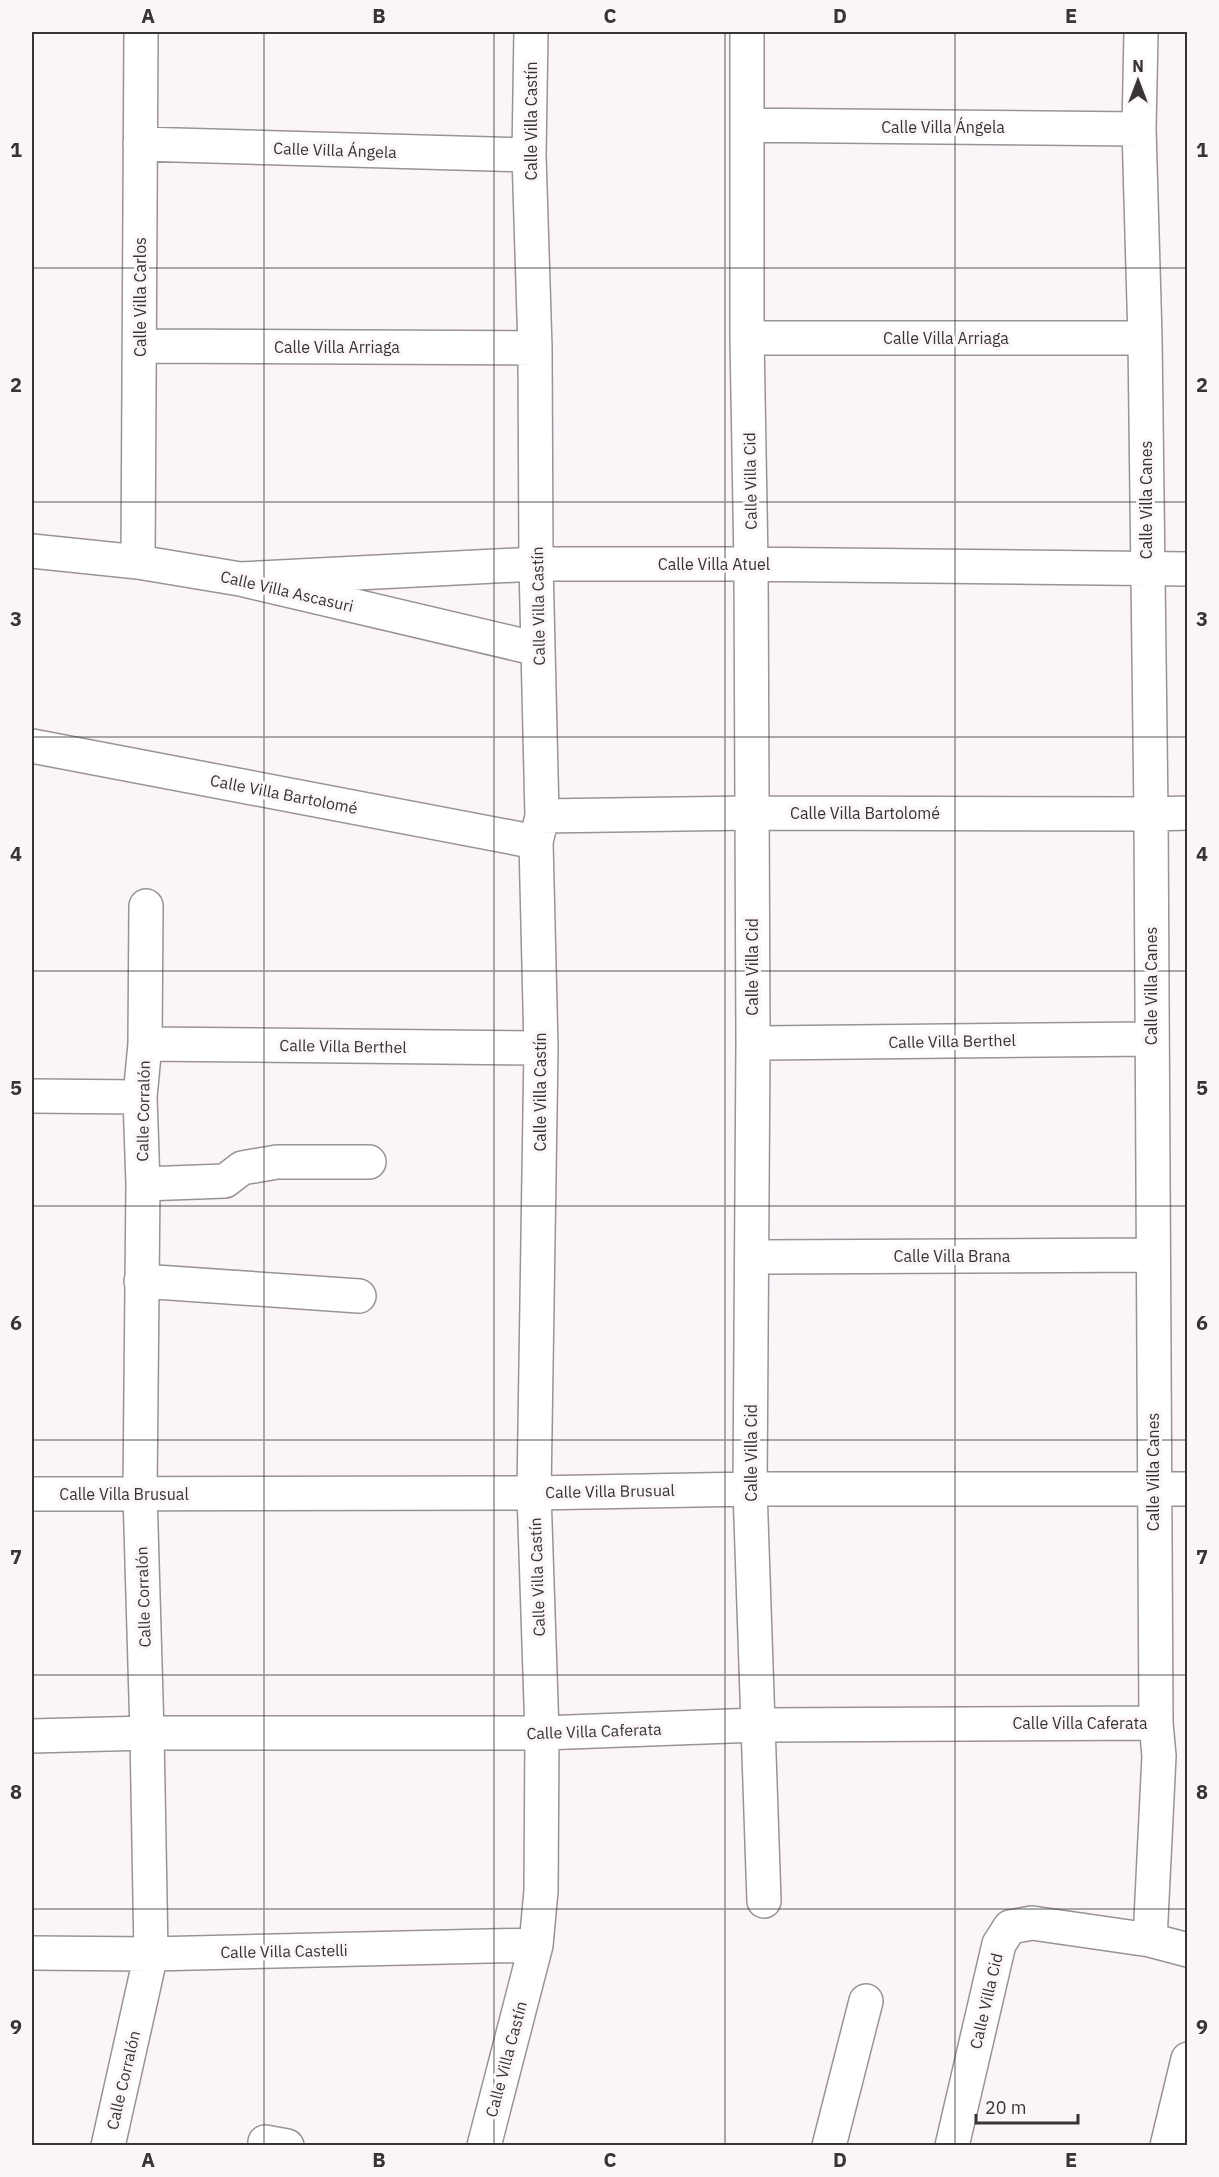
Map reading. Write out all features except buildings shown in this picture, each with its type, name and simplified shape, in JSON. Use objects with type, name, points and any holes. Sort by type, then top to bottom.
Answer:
[{"type":"street","name":"Calle Villa Carlos","points":[[138,562],[141,32]]},
{"type":"street","name":"Calle Villa Castín","points":[[484,2145],[536,1945],[541,1891],[542,1733],[534,1493],[541,1048],[535,348],[529,155],[531,32]]},
{"type":"street","name":"Calle Villa Cid","points":[[747,32],[747,338],[751,564],[753,1043],[750,1489],[764,1901]]},
{"type":"street","name":"Calle Villa Canes","points":[[1141,32],[1139,129],[1145,338],[1150,814],[1153,1490],[1156,1723],[1159,1756],[1150,1940]]},
{"type":"street","name":"Calle Villa Ángela","points":[[748,125],[1139,129]]},
{"type":"street","name":"Calle Villa Ángela","points":[[140,144],[529,155]]},
{"type":"street","name":"Calle Villa Arriaga","points":[[747,338],[1145,338]]},
{"type":"street","name":"Calle Villa Arriaga","points":[[140,346],[535,348]]},
{"type":"street","name":"Calle Villa Ascasuri","points":[[32,551],[138,562],[240,579],[538,649]]},
{"type":"street","name":"Calle Villa Atuel","points":[[240,579],[536,564],[1188,569]]},
{"type":"street","name":"Calle Villa Bartolomé","points":[[32,746],[539,829],[751,813],[1188,813]]},
{"type":"street","name":"Calle Corralón","points":[[108,2145],[151,1954],[140,1493],[143,1184],[140,1096],[145,1044],[146,906]]},
{"type":"street","name":"Calle Villa Berthel","points":[[753,1043],[1151,1039]]},
{"type":"street","name":"Calle Villa Berthel","points":[[145,1044],[541,1048]]},
{"type":"street","points":[[32,1096],[140,1096]]},
{"type":"street","points":[[143,1184],[225,1180],[242,1168],[277,1162],[369,1162]]},
{"type":"street","name":"Calle Villa Brana","points":[[752,1257],[1152,1255]]},
{"type":"street","points":[[141,1281],[359,1296]]},
{"type":"street","name":"Calle Villa Brusual","points":[[32,1494],[534,1493],[750,1489],[1188,1489]]},
{"type":"street","name":"Calle Villa Caferata","points":[[32,1736],[147,1733],[542,1733],[757,1725],[1156,1723]]},
{"type":"street","name":"Calle Villa Cid","points":[[952,2145],[999,1944],[1010,1927],[1032,1923],[1150,1940],[1188,1950]]},
{"type":"street","name":"Calle Villa Castelli","points":[[32,1953],[151,1954],[536,1945]]},
{"type":"street","points":[[829,2145],[866,2001]]},
{"type":"street","points":[[1167,2145],[1188,2059]]}]
